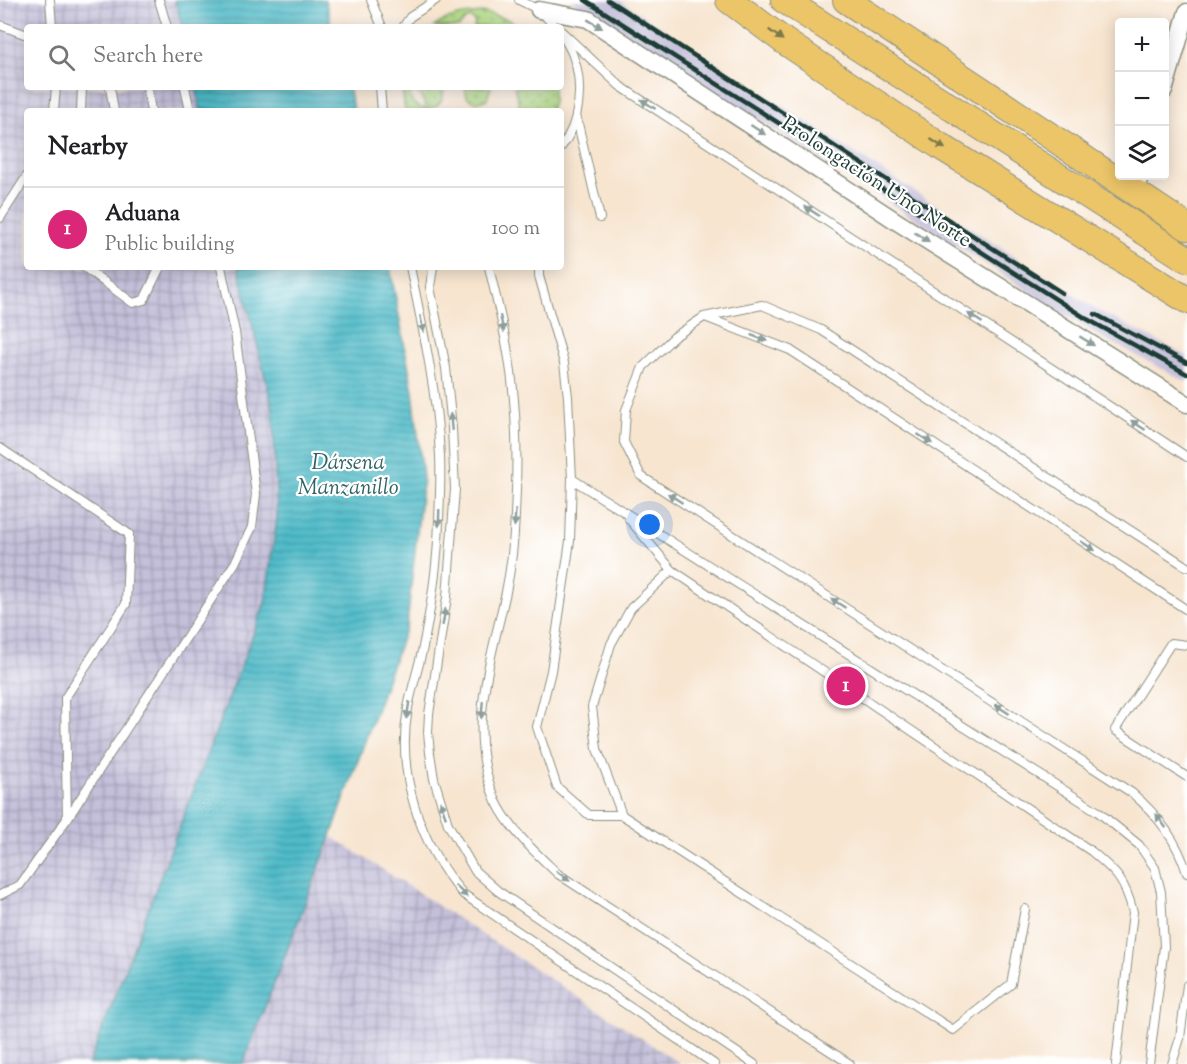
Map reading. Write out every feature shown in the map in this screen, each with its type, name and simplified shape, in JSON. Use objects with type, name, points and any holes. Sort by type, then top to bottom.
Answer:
[{"type":"main road","points":[[729,0],[939,146],[1184,299]]},
{"type":"main road","points":[[784,0],[1187,260]]},
{"type":"main road","points":[[846,0],[1138,184],[1187,227]]},
{"type":"street","name":"Prolongación Uno Norte","points":[[539,10],[588,19],[889,216],[1187,404]]},
{"type":"street","points":[[1169,74],[1187,12]]},
{"type":"lane","points":[[50,0],[52,24]]},
{"type":"lane","points":[[159,0],[166,24]]},
{"type":"lane","points":[[371,0],[381,24]]},
{"type":"lane","points":[[405,24],[410,17],[436,0]]},
{"type":"lane","points":[[521,0],[539,10],[553,24]]},
{"type":"lane","points":[[0,25],[24,34]]},
{"type":"lane","points":[[564,35],[620,86],[1187,457]]},
{"type":"lane","points":[[564,38],[574,57],[579,86],[576,115],[564,143]]},
{"type":"lane","points":[[54,108],[56,90]]},
{"type":"lane","points":[[81,108],[82,90]]},
{"type":"lane","points":[[111,90],[114,108]]},
{"type":"lane","points":[[148,90],[150,108]]},
{"type":"lane","points":[[186,90],[189,108]]},
{"type":"lane","points":[[380,90],[381,108]]},
{"type":"lane","points":[[576,115],[600,218]]},
{"type":"lane","points":[[0,218],[24,181]]},
{"type":"lane","points":[[88,270],[133,303],[144,300],[159,270]]},
{"type":"lane","points":[[0,895],[20,885],[67,819],[235,563],[252,527],[256,494],[235,332],[222,270]]},
{"type":"lane","points":[[411,270],[428,350],[440,457],[439,522],[433,589],[424,642],[408,708],[405,735],[410,790],[426,840],[437,860],[463,894],[714,1064]]},
{"type":"lane","points":[[433,270],[430,287],[446,368],[455,489],[447,597],[428,732],[434,778],[448,824],[475,870],[498,891],[754,1064]]},
{"type":"lane","points":[[490,270],[507,348],[516,429],[515,516],[508,579],[481,711],[482,757],[497,802],[523,841],[558,874],[850,1064]]},
{"type":"lane","points":[[540,270],[564,363],[572,479],[568,553],[551,670],[537,727],[557,787],[589,814],[622,815],[953,1029],[1011,984],[1025,909]]},
{"type":"lane","points":[[1187,567],[821,330],[762,305],[705,317],[674,336],[643,367],[626,410],[624,442],[641,476],[1132,793],[1153,810],[1168,831],[1183,859],[1187,873]]},
{"type":"lane","points":[[705,317],[790,350],[1187,610]]},
{"type":"lane","points":[[0,448],[129,534],[126,604],[65,698],[67,819]]},
{"type":"lane","points":[[572,479],[1097,811],[1139,845],[1155,868],[1161,891],[1164,947],[1149,1064]]},
{"type":"lane","points":[[624,512],[672,570],[1091,851],[1112,868],[1127,889],[1133,912],[1116,1064]]},
{"type":"lane","points":[[622,815],[597,749],[592,707],[611,644],[632,608],[672,570]]},
{"type":"lane","points":[[1187,645],[1171,643],[1115,730],[1187,777]]},
{"type":"lane","points":[[1172,1064],[1180,1038],[1187,985]]},
{"type":"shaded area","points":[[0,0],[175,0],[181,24],[24,24],[24,90],[197,90],[200,108],[24,108],[24,270],[239,270],[273,409],[277,517],[265,603],[89,1064],[0,1064]]},
{"type":"shaded area","points":[[570,0],[619,0],[1097,310],[1187,356],[1187,382],[1096,334]]},
{"type":"shaded area","points":[[331,836],[681,1064],[243,1064]]},
{"type":"green space","points":[[486,13],[515,24],[475,24],[471,18],[462,24],[438,24],[466,15]]},
{"type":"green space","points":[[402,90],[444,90],[436,106],[427,108],[420,94],[414,91],[410,95],[412,101],[421,108],[405,108]]},
{"type":"green space","points":[[466,90],[490,90],[487,99],[481,101],[476,102],[467,97]]},
{"type":"green space","points":[[515,90],[553,90],[551,108],[520,108]]},
{"type":"water","points":[[175,0],[325,0],[331,24],[181,24]]},
{"type":"water","points":[[197,90],[349,90],[353,108],[200,108]]},
{"type":"water","name":"Dársena Manzanillo","points":[[239,270],[391,270],[413,391],[423,478],[407,624],[331,836],[243,1064],[89,1064],[265,603],[277,517],[273,409]]},
{"type":"railway","points":[[585,0],[1087,319],[1187,374]]},
{"type":"railway","points":[[608,0],[1062,293]]},
{"type":"railway","points":[[1095,314],[1187,363]]},
{"type":"place","name":"Aduana","points":[[846,686]]}]
